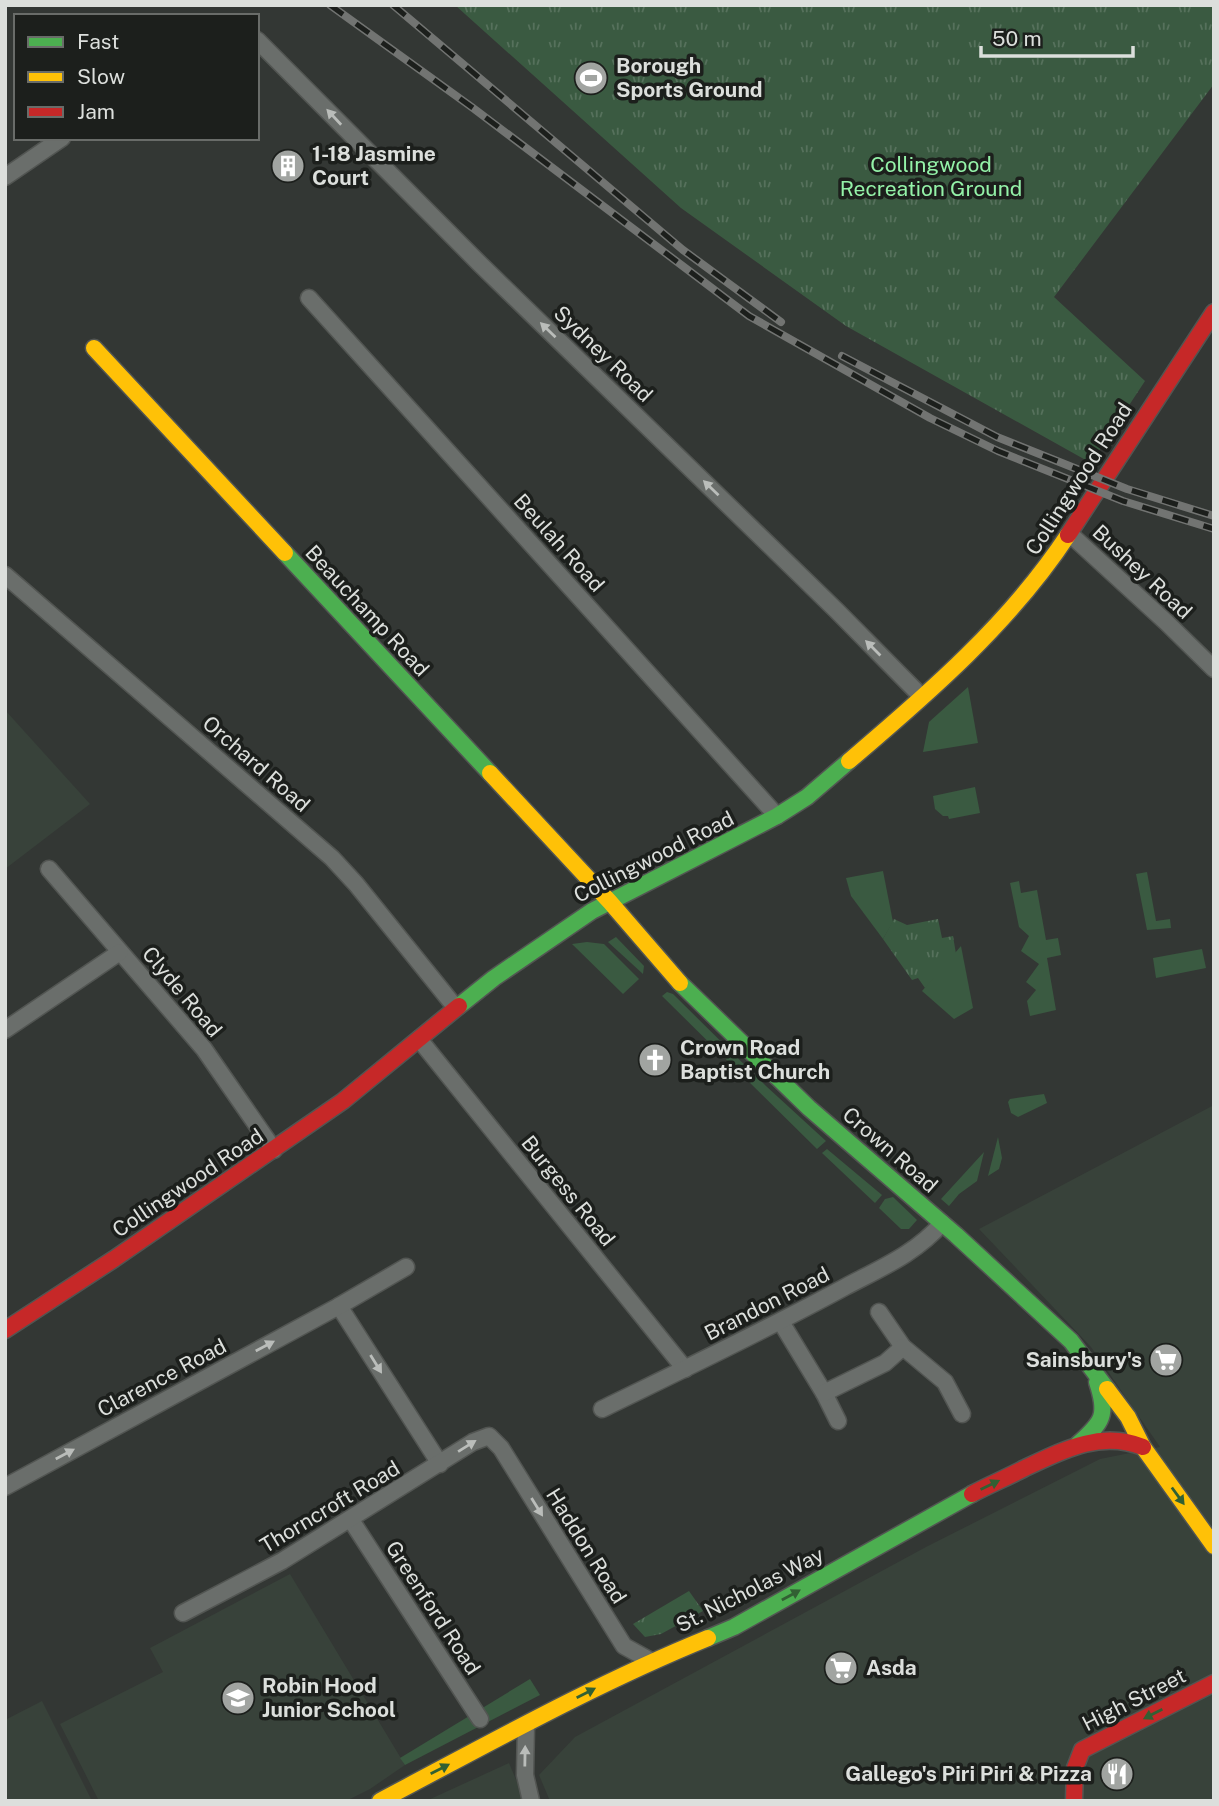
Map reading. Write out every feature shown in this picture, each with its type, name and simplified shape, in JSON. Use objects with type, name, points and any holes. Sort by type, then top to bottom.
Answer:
[{"type":"street","name":"Sydney Road","points":[[259,42],[480,264],[921,696]]},
{"type":"street","points":[[5,177],[59,140]]},
{"type":"street","name":"Beulah Road","points":[[309,298],[778,816]]},
{"type":"street","name":"Collingwood Road","points":[[5,1331],[274,1150],[342,1101],[494,978],[592,911],[778,816],[851,762],[992,631],[1044,572],[1071,535],[1214,312]]},
{"type":"street","name":"Beauchamp Road","points":[[94,348],[610,902]]},
{"type":"street","name":"Bushey Road","points":[[1071,535],[1214,669]]},
{"type":"street","name":"Orchard Road","points":[[5,575],[332,858],[456,1008]]},
{"type":"street","name":"Clyde Road","points":[[49,869],[204,1049],[274,1150]]},
{"type":"street","name":"Crown Road","points":[[610,902],[667,970],[741,1044],[809,1108],[1071,1340],[1128,1417],[1143,1447],[1214,1546]]},
{"type":"street","points":[[5,1030],[120,952]]},
{"type":"street","name":"Burgess Road","points":[[419,1039],[685,1369]]},
{"type":"street","name":"Brandon Road","points":[[602,1409],[781,1322],[907,1253],[942,1223]]},
{"type":"street","name":"Clarence Road","points":[[5,1487],[406,1267]]},
{"type":"street","points":[[339,1306],[440,1464]]},
{"type":"street","points":[[879,1312],[903,1347],[945,1382],[962,1414]]},
{"type":"street","points":[[781,1322],[838,1421]]},
{"type":"street","points":[[824,1393],[885,1363],[903,1347]]},
{"type":"street","name":"Crown Road","points":[[1078,1444],[1099,1425],[1105,1404],[1090,1364]]},
{"type":"street","name":"Thorncroft Road","points":[[183,1613],[267,1569],[351,1520],[481,1438],[489,1436],[495,1441]]},
{"type":"street","name":"St. Nicholas Way","points":[[380,1801],[651,1661],[734,1627],[980,1490],[1078,1444],[1126,1440],[1143,1447]]},
{"type":"street","name":"Haddon Road","points":[[495,1441],[618,1638],[624,1646],[651,1661]]},
{"type":"street","name":"Greenford Road","points":[[351,1520],[480,1719]]},
{"type":"street","name":"High Street","points":[[1074,1801],[1075,1768],[1082,1750],[1214,1683]]},
{"type":"street","points":[[526,1725],[525,1775],[531,1801]]},
{"type":"shaded area","points":[[5,710],[90,804],[5,869]]},
{"type":"shaded area","points":[[1214,1105],[1214,1801],[550,1801],[539,1775],[575,1737],[926,1547],[1100,1459],[1160,1447],[1091,1347],[979,1229]]},
{"type":"shaded area","name":"Robin Hood Junior School","points":[[290,1574],[405,1765],[370,1789],[346,1801],[99,1801],[60,1724],[163,1672],[150,1648]]},
{"type":"shaded area","points":[[42,1701],[92,1801],[5,1801],[5,1720]]},
{"type":"shaded area","points":[[509,1763],[525,1801],[426,1801]]},
{"type":"green space","name":"Collingwood Recreation Ground","points":[[455,5],[1214,5],[1214,84],[1054,297],[1145,381],[1091,463],[846,326],[681,208]]},
{"type":"green space","points":[[968,687],[978,743],[923,752],[929,722]]},
{"type":"green space","points":[[975,787],[980,813],[949,819],[935,809],[933,796]]},
{"type":"green space","points":[[883,871],[893,922],[883,939],[851,896],[846,878]]},
{"type":"green space","points":[[1147,872],[1156,921],[1170,919],[1171,928],[1147,930],[1136,874]]},
{"type":"green space","points":[[1019,881],[1021,893],[1037,890],[1046,940],[1058,938],[1061,955],[1047,958],[1056,1010],[1030,1016],[1027,1001],[1036,990],[1026,982],[1039,964],[1021,951],[1029,936],[1019,927],[1010,883]]},
{"type":"green space","points":[[894,919],[907,925],[938,919],[942,938],[953,936],[956,954],[925,988],[918,978],[912,980],[883,939]]},
{"type":"green space","points":[[616,937],[644,966],[643,974],[608,942]]},
{"type":"green space","points":[[572,944],[604,944],[639,979],[623,994]]},
{"type":"green space","points":[[961,946],[973,1008],[954,1019],[922,991]]},
{"type":"green space","points":[[1202,949],[1206,968],[1156,978],[1153,958]]},
{"type":"green space","points":[[667,992],[673,994],[826,1141],[817,1149],[662,996]]},
{"type":"green space","points":[[1044,1094],[1047,1103],[1018,1117],[1011,1113],[1008,1102],[1010,1099]]},
{"type":"green space","points":[[998,1137],[1002,1158],[999,1169],[988,1176]]},
{"type":"green space","points":[[827,1149],[882,1195],[875,1203],[822,1153]]},
{"type":"green space","points":[[984,1152],[977,1181],[959,1194],[949,1206],[941,1199]]},
{"type":"green space","points":[[893,1197],[917,1220],[909,1229],[901,1229],[879,1208],[885,1199]]},
{"type":"green space","points":[[689,1591],[703,1611],[661,1634],[645,1637],[633,1624]]},
{"type":"green space","points":[[530,1679],[540,1695],[405,1765],[400,1758]]},
{"type":"railway","points":[[330,5],[473,108],[749,316],[930,418],[998,451],[1123,501],[1214,529]]},
{"type":"railway","points":[[393,5],[683,250],[781,322]]},
{"type":"railway","points":[[842,356],[997,437],[1127,489],[1214,516]]},
{"type":"traffic: fast","points":[[285,553],[490,773]]},
{"type":"traffic: fast","points":[[459,1006],[494,978],[592,911],[777,816],[807,797],[849,761]]},
{"type":"traffic: fast","points":[[680,983],[809,1108],[956,1235],[1071,1341],[1107,1389]]},
{"type":"traffic: fast","points":[[1078,1444],[1093,1430],[1101,1417],[1102,1403],[1097,1382]]},
{"type":"traffic: fast","points":[[708,1638],[734,1627],[972,1494]]},
{"type":"traffic: slow","points":[[94,348],[285,553]]},
{"type":"traffic: slow","points":[[849,761],[967,656],[1021,598],[1068,535]]},
{"type":"traffic: slow","points":[[490,773],[610,902],[680,983]]},
{"type":"traffic: slow","points":[[1107,1389],[1128,1417],[1143,1447],[1214,1546]]},
{"type":"traffic: slow","points":[[380,1801],[583,1695],[708,1638]]},
{"type":"traffic: jam","points":[[1068,535],[1214,312]]},
{"type":"traffic: jam","points":[[5,1330],[114,1259],[343,1101],[459,1006]]},
{"type":"traffic: jam","points":[[972,1494],[1082,1444],[1112,1441],[1143,1447]]},
{"type":"traffic: jam","points":[[1074,1801],[1075,1768],[1082,1750],[1214,1683]]},
{"type":"place","name":"Borough Sports Ground","points":[[591,78]]},
{"type":"place","name":"1-18 Jasmine Court","points":[[288,166]]},
{"type":"place","name":"Crown Road Baptist Church","points":[[655,1060]]},
{"type":"place","name":"Sainsbury's","points":[[1166,1360]]},
{"type":"place","name":"Asda","points":[[841,1668]]},
{"type":"place","name":"Robin Hood Junior School","points":[[238,1698]]},
{"type":"place","name":"Gallego's Piri Piri & Pizza","points":[[1117,1774]]}]
